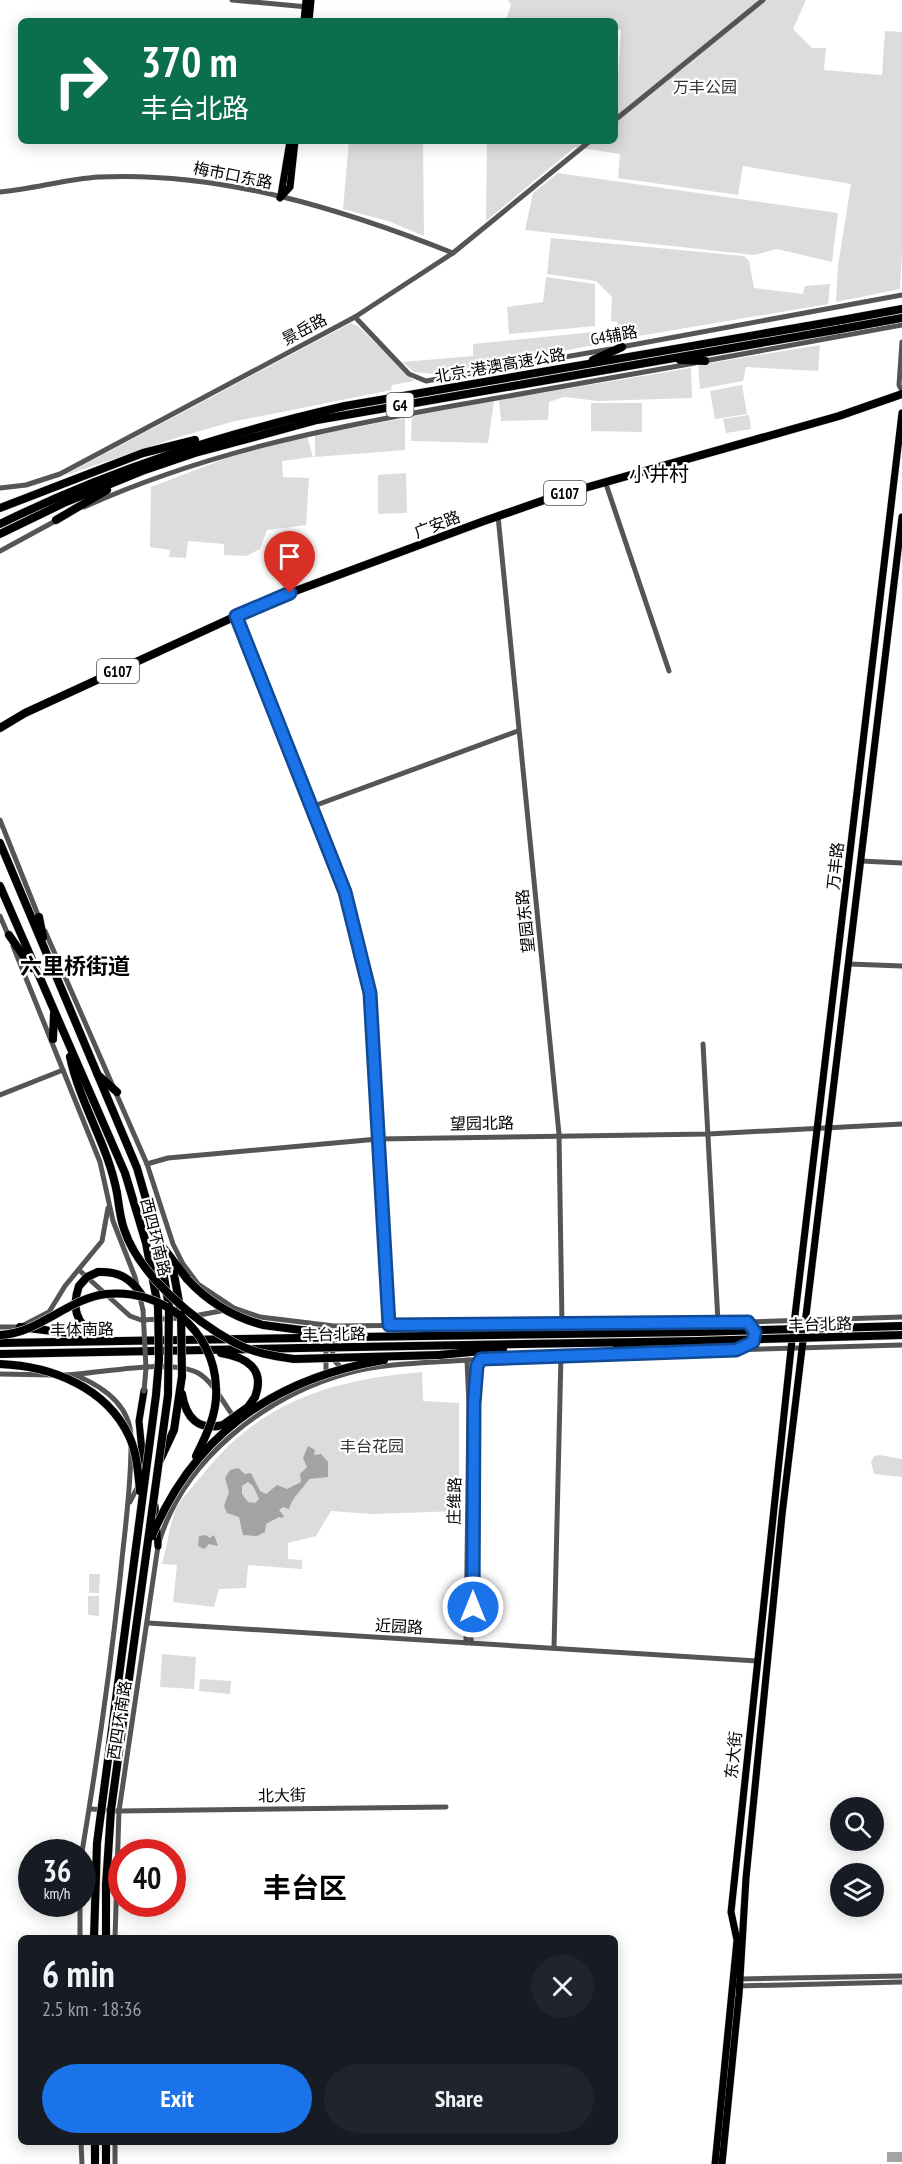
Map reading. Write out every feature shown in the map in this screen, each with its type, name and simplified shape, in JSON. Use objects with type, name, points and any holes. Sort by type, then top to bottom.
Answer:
[{"type":"highway","name":"北京-港澳高速公路","points":[[0,524],[62,494],[147,460],[267,424],[345,406],[902,309]]},
{"type":"highway","name":"北京-港澳高速公路","points":[[0,534],[66,502],[142,471],[205,450],[317,420],[902,318]]},
{"type":"highway","points":[[580,365],[622,347]]},
{"type":"highway","points":[[663,359],[705,361]]},
{"type":"highway","name":"广安路","points":[[0,728],[25,713],[308,585],[498,516],[605,481],[838,416],[902,393]]},
{"type":"highway","points":[[0,508],[143,453],[267,424]]},
{"type":"highway","points":[[57,520],[142,471]]},
{"type":"highway","name":"西四环南路","points":[[0,843],[137,1168],[158,1241],[169,1307],[168,1395],[107,1854]]},
{"type":"highway","name":"西四环南路","points":[[0,886],[126,1173],[146,1243],[158,1307],[158,1371],[97,1843]]},
{"type":"highway","points":[[39,917],[47,956]]},
{"type":"highway","points":[[9,936],[41,981]]},
{"type":"highway","points":[[53,1040],[54,1009]]},
{"type":"highway","points":[[67,1041],[77,1085],[105,1151],[117,1193],[124,1230],[144,1267],[175,1299],[236,1344],[264,1354],[294,1359],[489,1352],[522,1345]]},
{"type":"highway","points":[[96,1072],[117,1092]]},
{"type":"highway","points":[[158,1241],[199,1292],[222,1308],[263,1325],[301,1334]]},
{"type":"highway","points":[[160,1460],[174,1430],[182,1376],[180,1306],[171,1258]]},
{"type":"highway","points":[[99,1336],[87,1330],[76,1314],[75,1300],[79,1286],[87,1277],[98,1272],[112,1272],[124,1276],[141,1295]]},
{"type":"highway","points":[[0,1335],[31,1327],[87,1298],[106,1294],[126,1294],[145,1297],[174,1310],[187,1321],[204,1345],[210,1357],[217,1387],[212,1420],[192,1463],[164,1508],[148,1545]]},
{"type":"highway","points":[[509,1334],[545,1324]]},
{"type":"highway","points":[[585,1324],[602,1332]]},
{"type":"highway","name":"丰台北路","points":[[164,1341],[301,1334],[357,1336],[698,1332],[902,1326]]},
{"type":"highway","points":[[20,1327],[135,1342]]},
{"type":"highway","name":"丰台北路","points":[[163,1350],[586,1344],[902,1335]]},
{"type":"highway","name":"丰体南路","points":[[0,1343],[164,1341]]},
{"type":"highway","points":[[586,1344],[665,1352]]},
{"type":"highway","name":"丰体南路","points":[[0,1353],[163,1350]]},
{"type":"highway","points":[[181,1389],[184,1408],[189,1418],[203,1427],[223,1425],[248,1407],[255,1397],[258,1389],[257,1373],[246,1360],[198,1350]]},
{"type":"highway","points":[[192,1463],[213,1442],[258,1406],[307,1380],[357,1365],[439,1355]]},
{"type":"highway","points":[[0,1364],[23,1365],[60,1375],[88,1390],[111,1410],[133,1446],[141,1501]]},
{"type":"highway","name":"西四环南路","points":[[106,1885],[106,1935]]},
{"type":"highway","points":[[95,2153],[95,2164]]},
{"type":"main road","points":[[280,198],[285,184],[290,144]]},
{"type":"main road","points":[[280,198],[290,187],[295,144]]},
{"type":"main road","name":"万丰路","points":[[790,1349],[819,1128],[902,417]]},
{"type":"main road","name":"万丰路","points":[[806,1320],[902,517]]},
{"type":"main road","points":[[881,594],[883,606],[879,638],[888,638]]},
{"type":"main road","points":[[871,671],[876,668],[880,673],[877,702],[879,717]]},
{"type":"main road","name":"东大街","points":[[715,2164],[745,1912],[771,1626],[806,1320]]},
{"type":"main road","name":"东大街","points":[[722,2164],[737,1983],[737,1940],[732,1914],[790,1349]]},
{"type":"main road","name":"西四环南路","points":[[96,1864],[100,1810],[144,1474],[140,1421],[144,1391]]},
{"type":"main road","name":"西四环南路","points":[[106,1885],[107,1854],[115,1811],[160,1460]]},
{"type":"main road","points":[[154,1499],[159,1546]]},
{"type":"main road","points":[[732,1914],[739,1917],[745,1912]]},
{"type":"main road","name":"西四环南路","points":[[94,1917],[94,1935]]},
{"type":"main road","points":[[95,2145],[95,2153]]},
{"type":"main road","points":[[106,2145],[106,2164]]},
{"type":"street","points":[[232,0],[308,4]]},
{"type":"street","points":[[618,118],[762,0]]},
{"type":"street","name":"景岳路","points":[[0,488],[34,483],[60,474],[355,317],[453,253],[586,144]]},
{"type":"street","name":"梅市口东路","points":[[0,192],[77,179],[134,176],[212,183],[375,223],[453,253]]},
{"type":"street","name":"G4辅路","points":[[355,317],[409,374],[426,381],[902,295]]},
{"type":"street","points":[[0,551],[57,520],[144,481],[229,454],[318,430],[899,325],[898,305],[896,300],[890,297]]},
{"type":"street","points":[[902,342],[898,385],[902,393]]},
{"type":"street","points":[[605,481],[669,670]]},
{"type":"street","name":"望园东路","points":[[498,516],[559,1134],[562,1324]]},
{"type":"street","points":[[236,616],[348,901],[370,993],[389,1325]]},
{"type":"street","points":[[311,807],[518,731]]},
{"type":"street","name":"西四环南路","points":[[0,820],[39,917],[147,1164],[173,1244],[183,1264],[198,1284],[234,1308]]},
{"type":"street","points":[[861,861],[902,863]]},
{"type":"street","name":"西四环南路","points":[[0,916],[53,1040],[100,1162],[108,1204],[141,1295],[146,1368],[144,1391]]},
{"type":"street","points":[[849,964],[902,966]]},
{"type":"street","points":[[703,1044],[718,1322]]},
{"type":"street","points":[[0,1095],[63,1070]]},
{"type":"street","name":"望园北路","points":[[147,1164],[168,1158],[378,1139],[559,1134],[708,1134],[902,1124]]},
{"type":"street","points":[[0,1327],[20,1327],[49,1312],[59,1295],[102,1241],[108,1204]]},
{"type":"street","points":[[80,1270],[130,1316],[141,1320],[190,1317],[234,1308]]},
{"type":"street","name":"丰台北路","points":[[234,1308],[260,1317],[334,1326],[748,1322],[902,1317]]},
{"type":"street","points":[[736,1350],[748,1346],[755,1336],[748,1322]]},
{"type":"street","points":[[325,1325],[326,1380]]},
{"type":"street","points":[[334,1326],[333,1359],[339,1367],[350,1372]]},
{"type":"street","name":"丰台北路","points":[[242,1429],[287,1398],[326,1380],[350,1372],[389,1366],[561,1355],[902,1345]]},
{"type":"street","points":[[554,1648],[561,1355]]},
{"type":"street","name":"庄维路","points":[[468,1643],[474,1404],[477,1366],[481,1359]]},
{"type":"street","name":"庄维路","points":[[467,1360],[469,1405],[468,1643]]},
{"type":"street","points":[[0,1374],[75,1375],[133,1368],[188,1369],[200,1373],[242,1429]]},
{"type":"street","points":[[75,1375],[108,1393],[126,1418],[131,1442],[128,1506]]},
{"type":"street","name":"西四环南路","points":[[115,1935],[115,1811],[159,1546],[165,1522],[176,1500],[211,1454],[242,1429]]},
{"type":"street","name":"西四环南路","points":[[85,1839],[91,1809],[128,1506],[144,1474]]},
{"type":"street","name":"近园路","points":[[148,1623],[757,1661]]},
{"type":"street","name":"北大街","points":[[91,1809],[115,1811],[446,1807]]},
{"type":"street","points":[[80,1917],[80,1935]]},
{"type":"street","points":[[840,1976],[854,1983]]},
{"type":"street","points":[[737,1983],[840,1976],[902,1976]]},
{"type":"street","points":[[737,1983],[902,1982]]},
{"type":"street","points":[[81,2145],[82,2164]]},
{"type":"street","points":[[115,2145],[115,2164]]},
{"type":"green space","name":"万丰公园","points":[[508,0],[806,0],[793,29],[812,48],[826,48],[824,70],[882,75],[885,31],[902,32],[900,289],[836,302],[838,266],[851,184],[743,166],[738,195],[618,178],[620,154],[575,147],[486,221],[487,144],[618,144],[621,30],[618,30],[618,18],[507,18],[511,5]]},
{"type":"green space","points":[[349,144],[423,144],[424,236],[388,221],[343,209]]},
{"type":"green space","points":[[558,173],[838,213],[832,262],[777,249],[754,255],[525,230],[533,193]]},
{"type":"green space","points":[[551,238],[744,256],[749,261],[754,288],[803,294],[805,286],[830,284],[828,304],[615,340],[618,322],[611,321],[612,297],[596,281],[547,274]]},
{"type":"green space","points":[[546,277],[595,284],[595,326],[509,334],[507,307],[543,302]]},
{"type":"green space","points":[[351,323],[358,326],[414,381],[392,385],[391,390],[231,422],[63,476]]},
{"type":"green space","points":[[604,331],[606,343],[434,374],[414,372],[402,362],[473,356],[473,344]]},
{"type":"green space","points":[[820,345],[818,371],[746,367],[743,381],[700,389],[698,365]]},
{"type":"green space","points":[[691,368],[692,398],[598,401],[564,397],[549,402],[548,420],[501,421],[499,400]]},
{"type":"green space","points":[[742,385],[747,414],[715,419],[710,391]]},
{"type":"green space","points":[[494,401],[488,443],[411,441],[412,416]]},
{"type":"green space","points":[[591,403],[642,403],[642,432],[591,431]]},
{"type":"green space","points":[[749,415],[751,429],[726,433],[723,419]]},
{"type":"green space","points":[[405,418],[405,450],[315,457],[315,435]]},
{"type":"green space","points":[[307,436],[313,457],[282,461],[283,477],[309,478],[306,525],[267,530],[260,549],[246,556],[224,555],[224,544],[188,541],[186,558],[169,557],[170,550],[150,547],[151,487],[227,458]]},
{"type":"green space","points":[[406,473],[407,513],[378,514],[378,475]]},
{"type":"green space","name":"丰台花园","points":[[422,1372],[423,1401],[459,1403],[459,1511],[372,1514],[331,1511],[316,1536],[288,1543],[288,1559],[302,1560],[302,1569],[248,1565],[246,1588],[219,1589],[214,1607],[173,1602],[177,1565],[162,1564],[173,1517],[183,1498],[222,1452],[246,1430],[271,1413],[298,1400],[357,1381]]},
{"type":"green space","points":[[874,1456],[902,1459],[902,1477],[874,1474],[871,1462]]},
{"type":"green space","points":[[89,1574],[100,1574],[99,1593],[89,1593]]},
{"type":"green space","points":[[88,1596],[99,1596],[99,1616],[88,1615]]},
{"type":"green space","points":[[162,1654],[196,1657],[194,1689],[160,1687]]},
{"type":"green space","points":[[200,1679],[231,1681],[230,1694],[199,1691]]},
{"type":"shaded area","points":[[308,1446],[315,1450],[314,1455],[321,1454],[328,1462],[328,1477],[309,1479],[289,1509],[283,1507],[279,1510],[284,1516],[266,1524],[265,1532],[257,1536],[243,1535],[239,1517],[227,1513],[224,1506],[229,1492],[225,1478],[230,1470],[238,1468],[245,1474],[251,1473],[260,1491],[266,1494],[277,1485],[287,1489],[301,1482],[300,1474],[307,1467],[303,1458]],"holes":[[[248,1482],[253,1486],[259,1499],[255,1503],[248,1502],[242,1494],[242,1486]]]},
{"type":"shaded area","points":[[205,1535],[210,1538],[214,1535],[218,1546],[209,1544],[204,1549],[198,1546],[199,1536]]},
{"type":"shaded area","points":[[887,2152],[902,2152],[902,2162],[887,2162]]},
{"type":"district","name":"小井村","points":[[659,474]]},
{"type":"district","name":"六里桥街道","points":[[75,966]]},
{"type":"district","name":"丰台区","points":[[305,1887]]},
{"type":"route","points":[[290,593],[236,616],[345,892],[370,993],[374,1019],[378,1139],[389,1325],[748,1322],[755,1332],[753,1342],[736,1350],[510,1356],[481,1359],[477,1366],[474,1404],[473,1607]]}]
